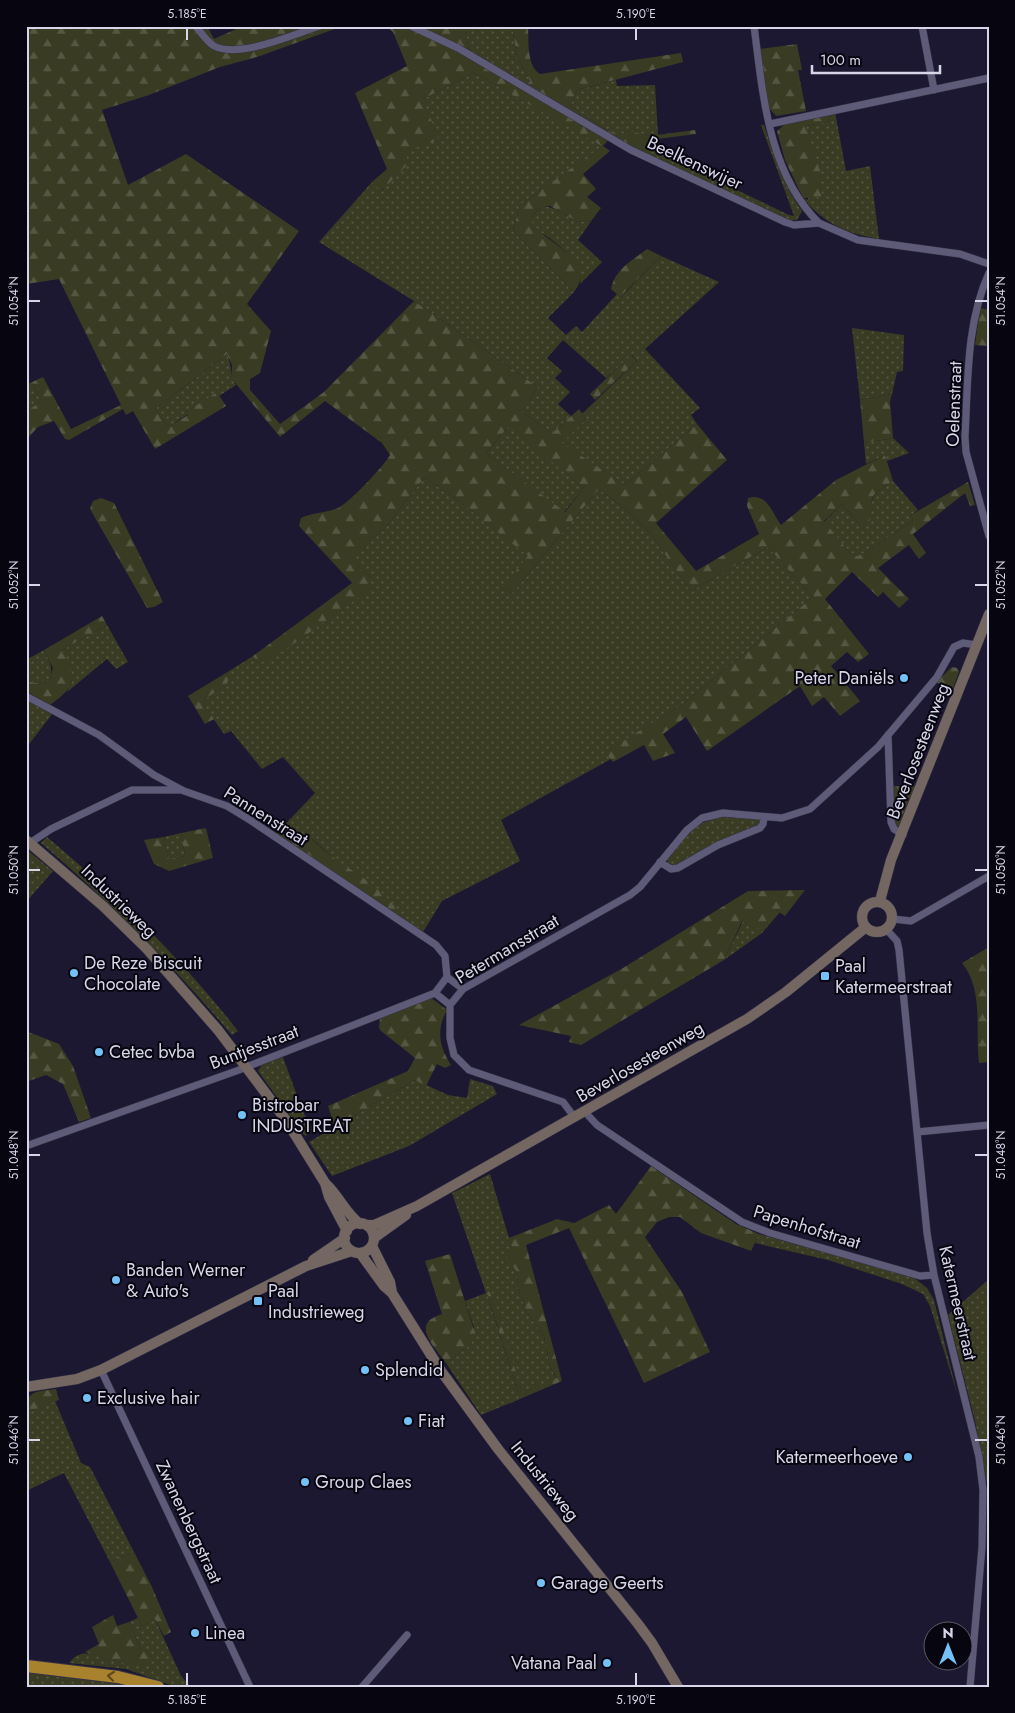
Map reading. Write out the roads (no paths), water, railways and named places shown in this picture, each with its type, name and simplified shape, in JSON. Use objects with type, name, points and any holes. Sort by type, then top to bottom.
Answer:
[{"type":"highway","points":[[26,1666],[118,1677],[158,1687]]},
{"type":"street","points":[[195,26],[212,45],[221,49],[248,49],[320,26]]},
{"type":"street","name":"Beelkenswijer","points":[[411,26],[458,48],[631,150],[785,222],[794,225],[819,224],[858,240],[960,254],[989,264]]},
{"type":"street","points":[[754,26],[766,111],[784,170],[797,197],[819,224]]},
{"type":"street","points":[[922,26],[934,90]]},
{"type":"street","points":[[770,124],[989,78]]},
{"type":"street","name":"Oelenstraat","points":[[989,273],[981,292],[973,328],[965,437],[966,452],[989,536]]},
{"type":"street","name":"Beverlosesteenweg","points":[[880,902],[888,869],[989,614]]},
{"type":"street","name":"Petermansstraat","points":[[575,1118],[563,1102],[478,1074],[462,1065],[451,1047],[450,1005],[463,989],[630,895],[640,886],[687,830],[702,818],[724,814],[782,818],[810,809],[878,747],[937,677],[954,647],[963,643],[977,644]]},
{"type":"street","name":"Pannenstraat","points":[[26,696],[99,735],[154,775],[184,791],[235,811],[436,945],[445,956],[447,978]]},
{"type":"street","points":[[888,735],[891,822],[894,829],[903,835]]},
{"type":"street","points":[[28,841],[132,790],[156,788],[184,791]]},
{"type":"street","points":[[660,862],[671,869],[678,868],[718,845],[760,828],[764,817]]},
{"type":"street","name":"Industrieweg","points":[[28,841],[78,884],[147,949],[190,997],[247,1066],[286,1120],[326,1184],[329,1196],[346,1234],[347,1246],[356,1252],[392,1293],[441,1371],[498,1448],[652,1643],[678,1687]]},
{"type":"street","points":[[893,919],[911,921],[989,876]]},
{"type":"street","points":[[871,902],[880,902],[888,905],[893,919],[886,929],[874,932],[866,927],[862,915],[865,907],[871,902]]},
{"type":"street","name":"Beverlosesteenweg","points":[[363,1224],[374,1225],[417,1206],[575,1118],[760,1010],[866,927]]},
{"type":"street","name":"Katermeerstraat","points":[[886,929],[897,942],[899,950],[917,1132],[934,1275],[979,1457],[984,1490],[982,1547],[970,1687]]},
{"type":"street","points":[[447,978],[463,989]]},
{"type":"street","name":"Buntjesstraat","points":[[26,1146],[247,1066],[434,993],[447,978]]},
{"type":"street","points":[[434,993],[450,1005]]},
{"type":"street","name":"Papenhofstraat","points":[[585,1112],[597,1125],[742,1222],[780,1236],[920,1276],[934,1275]]},
{"type":"street","points":[[917,1132],[989,1124]]},
{"type":"street","name":"Industrieweg","points":[[326,1184],[337,1193],[353,1219],[372,1231],[373,1242],[390,1282],[392,1293]]},
{"type":"street","name":"Beverlosesteenweg","points":[[373,1242],[417,1206]]},
{"type":"street","points":[[306,1266],[346,1234],[352,1225],[363,1224]]},
{"type":"street","points":[[26,1388],[77,1379],[101,1370],[306,1266],[356,1252],[373,1242]]},
{"type":"street","name":"Zwanenbergstraat","points":[[101,1370],[250,1687]]},
{"type":"street","points":[[362,1687],[407,1634]]},
{"type":"place","name":"Peter Daniëls","points":[[904,678]]},
{"type":"place","name":"De Reze Biscuit Chocolate","points":[[74,973]]},
{"type":"place","name":"Paal Katermeerstraat","points":[[825,976]]},
{"type":"place","name":"Cetec bvba","points":[[99,1052]]},
{"type":"place","name":"Bistrobar INDUSTREAT","points":[[242,1115]]},
{"type":"place","name":"Banden Werner & Auto's","points":[[116,1280]]},
{"type":"place","name":"Paal Industrieweg","points":[[258,1301]]},
{"type":"place","name":"Splendid","points":[[365,1370]]},
{"type":"place","name":"Exclusive hair","points":[[87,1398]]},
{"type":"place","name":"Fiat","points":[[408,1421]]},
{"type":"place","name":"Katermeerhoeve","points":[[908,1457]]},
{"type":"place","name":"Group Claes","points":[[305,1482]]},
{"type":"place","name":"Garage Geerts","points":[[541,1583]]},
{"type":"place","name":"Linea","points":[[195,1633]]},
{"type":"place","name":"Vatana Paal","points":[[607,1663]]}]
